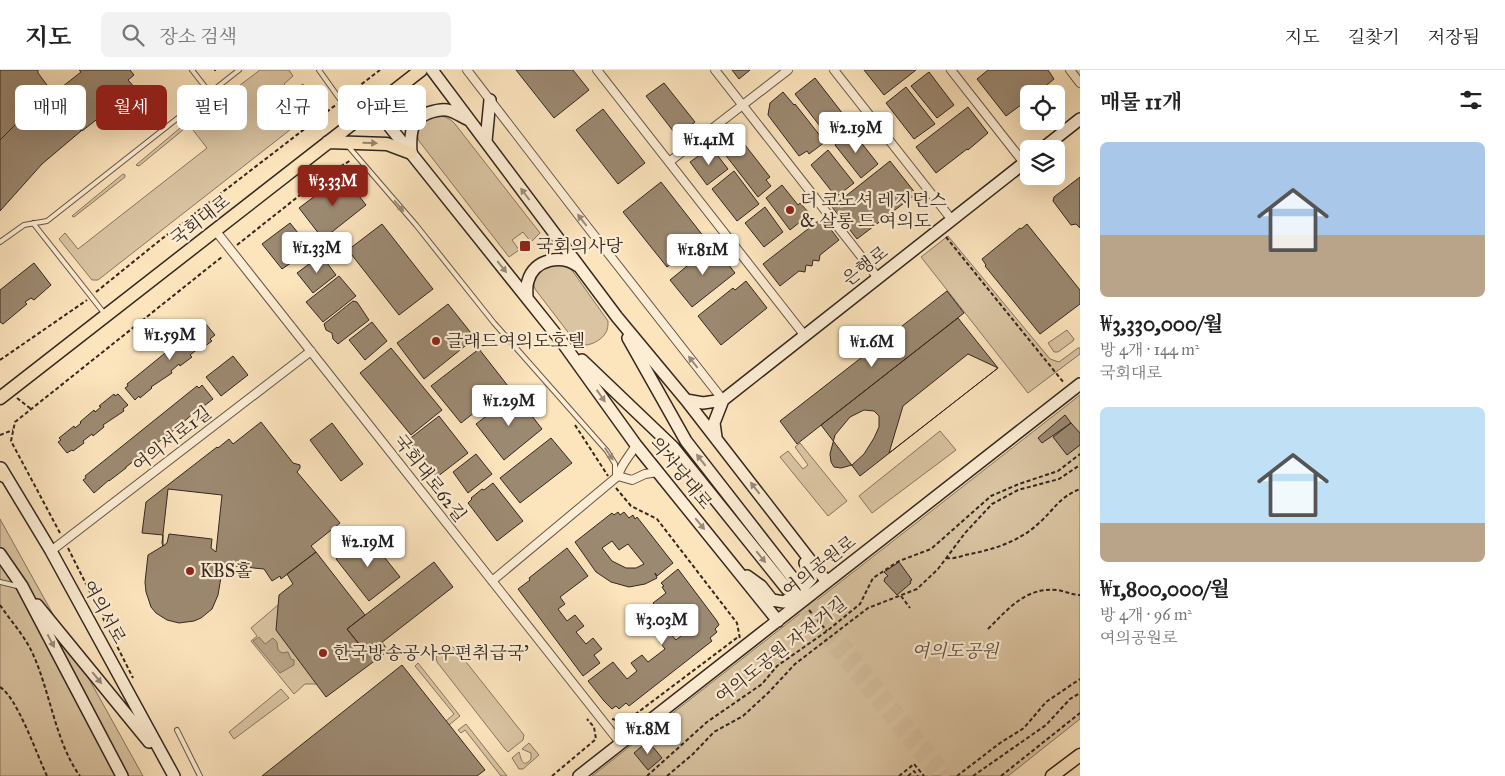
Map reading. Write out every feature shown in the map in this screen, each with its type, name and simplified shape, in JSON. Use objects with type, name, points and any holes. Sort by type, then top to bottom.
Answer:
[{"type":"main road","name":"국회대로","points":[[402,85],[421,70]]},
{"type":"main road","name":"의사당대로","points":[[432,70],[617,317],[686,400],[827,582]]},
{"type":"main road","points":[[486,141],[490,100]]},
{"type":"main road","points":[[328,142],[387,144],[411,153],[411,131],[416,121],[422,116],[435,110],[447,110],[470,120]]},
{"type":"main road","points":[[1053,140],[1080,119]]},
{"type":"main road","name":"국회대로","points":[[0,398],[344,130]]},
{"type":"main road","name":"의사당대로","points":[[392,130],[562,342],[636,445],[778,621]]},
{"type":"main road","name":"은행로","points":[[723,400],[1020,166]]},
{"type":"main road","points":[[527,298],[527,282],[540,266],[550,260],[561,258],[571,261],[581,269]]},
{"type":"main road","name":"의사당대로","points":[[562,342],[673,447],[791,585],[686,441],[617,317]]},
{"type":"main road","name":"여의공원로","points":[[579,776],[1080,384]]},
{"type":"main road","points":[[686,400],[703,403],[723,400],[714,423],[716,439]]},
{"type":"main road","name":"여의서로","points":[[1,471],[51,551],[174,776]]},
{"type":"main road","points":[[733,566],[761,586],[772,600],[784,602],[797,593],[810,579],[812,574],[800,557],[786,529]]},
{"type":"main road","points":[[0,554],[22,586],[168,764]]},
{"type":"main road","points":[[22,586],[122,776]]},
{"type":"main road","points":[[1052,776],[1080,755]]},
{"type":"street","points":[[466,70],[723,400]]},
{"type":"street","points":[[597,70],[805,336]]},
{"type":"street","points":[[715,70],[878,278]]},
{"type":"street","points":[[669,162],[788,70]]},
{"type":"street","points":[[834,70],[952,220]]},
{"type":"street","points":[[951,70],[1020,154]]},
{"type":"street","points":[[1070,70],[1080,83]]},
{"type":"street","name":"국회대로62길","points":[[215,230],[621,744]]},
{"type":"street","name":"여의서로1길","points":[[51,551],[311,352]]},
{"type":"street","points":[[492,581],[616,477],[621,466],[630,456],[636,445]]},
{"type":"street","points":[[616,477],[632,480],[645,474],[658,472]]},
{"type":"lane","points":[[192,70],[204,85]]},
{"type":"lane","points":[[220,85],[239,70]]},
{"type":"lane","points":[[319,70],[338,96]]},
{"type":"lane","points":[[0,242],[24,225],[47,221],[177,119]]},
{"type":"lane","points":[[344,142],[416,226],[494,323],[607,451],[615,464],[616,477]]},
{"type":"lane","points":[[33,223],[106,315]]},
{"type":"lane","points":[[0,582],[22,586]]},
{"type":"lane","points":[[177,730],[200,776]]},
{"type":"path","points":[[360,85],[380,70]]},
{"type":"path","points":[[0,360],[91,296],[338,102]]},
{"type":"path","points":[[134,680],[64,540],[11,441],[15,422],[319,180],[351,160]]},
{"type":"path","points":[[940,229],[1070,391]]},
{"type":"path","points":[[0,435],[13,430]]},
{"type":"path","name":"여의도공원 자전거길","points":[[647,776],[707,722],[762,684],[777,666],[860,604],[873,578],[899,561],[931,549],[991,496],[1018,484],[1058,471],[1080,454]]},
{"type":"path","points":[[667,776],[693,754],[714,732],[743,716],[795,664],[868,608],[917,589],[992,504],[1018,490],[1059,479],[1080,465]]},
{"type":"path","points":[[946,558],[950,559],[990,550],[1016,539],[1039,524],[1059,501],[1069,493],[1080,489]]},
{"type":"path","points":[[988,629],[1012,605],[1028,594],[1040,590],[1048,590],[1080,595]]},
{"type":"path","points":[[901,596],[910,608]]},
{"type":"path","points":[[802,602],[826,631]]},
{"type":"path","points":[[0,605],[30,650],[71,764],[80,776]]},
{"type":"path","points":[[610,719],[625,722],[738,637]]},
{"type":"path","points":[[957,776],[1000,743],[1024,728],[1046,702],[1080,679]]},
{"type":"path","points":[[0,687],[6,690],[14,702],[47,776]]},
{"type":"path","points":[[973,776],[1046,725],[1070,699],[1080,693]]},
{"type":"path","points":[[1001,776],[1080,713]]},
{"type":"path","points":[[552,776],[596,739],[594,727],[587,719]]},
{"type":"path","points":[[899,776],[914,764],[924,776]]},
{"type":"path","points":[[908,776],[914,771],[918,776]]},
{"type":"green space","points":[[260,70],[289,70],[293,76],[285,85],[257,85],[257,130],[290,130],[98,280],[92,280],[59,239],[65,233],[78,249],[207,148],[193,130],[247,130],[247,85],[240,85]]},
{"type":"green space","points":[[436,116],[442,116],[455,124],[540,233],[531,242],[523,232],[512,240],[519,250],[509,257],[419,141],[418,130],[426,130],[426,122]]},
{"type":"green space","points":[[178,130],[183,130],[139,166],[136,165]]},
{"type":"green space","points":[[123,174],[125,177],[74,217],[72,216]]},
{"type":"green space","points":[[948,236],[1050,359],[1059,362],[1078,348],[1080,348],[1080,354],[1028,393],[921,257]]},
{"type":"green space","points":[[556,263],[569,266],[608,321],[605,334],[594,343],[577,344],[535,289],[534,284],[537,276],[543,270]]},
{"type":"green space","points":[[1067,330],[1074,339],[1073,341],[1058,352],[1054,352],[1048,343]]},
{"type":"green space","name":"여의도공원","points":[[1080,395],[1080,719],[1008,776],[592,776]]},
{"type":"green space","points":[[940,431],[956,450],[872,513],[859,496]]},
{"type":"green space","points":[[800,443],[847,501],[828,516],[780,457],[788,451],[803,469],[808,465],[795,447]]},
{"type":"green space","points":[[0,519],[143,776],[0,776]]},
{"type":"green space","points":[[278,605],[317,684],[305,684],[294,694],[251,641],[257,636],[251,628]]},
{"type":"green space","points":[[449,646],[455,648],[524,735],[523,740],[508,752],[437,662],[436,657]]},
{"type":"green space","points":[[418,663],[460,716],[449,725],[446,721],[454,714],[415,666]]},
{"type":"green space","points":[[281,689],[289,698],[234,739],[229,732]]},
{"type":"green space","points":[[466,724],[507,776],[501,776],[465,730],[461,733],[458,730]]},
{"type":"green space","points":[[529,743],[539,755],[523,769],[519,769],[512,758],[519,752],[522,762],[528,762],[531,759],[531,753],[522,749]]},
{"type":"shaded area","points":[[259,637],[265,644],[273,638],[277,642],[278,650],[282,653],[288,652],[291,659],[294,660],[294,665],[280,673],[253,641]]},
{"type":"building","points":[[0,70],[38,70],[38,73],[47,85],[15,85],[15,125],[0,140]]},
{"type":"building","points":[[79,70],[130,70],[134,75],[128,80],[132,85],[96,85],[96,120],[86,128],[86,85],[64,85],[81,72]]},
{"type":"building","points":[[516,70],[573,70],[589,90],[554,118]]},
{"type":"building","points":[[732,70],[750,70],[739,79]]},
{"type":"building","points":[[864,70],[916,70],[884,95]]},
{"type":"building","points":[[988,70],[1048,70],[1054,79],[1047,85],[1020,85],[1020,106],[1006,116],[977,79]]},
{"type":"building","points":[[929,72],[954,105],[937,118],[911,86]]},
{"type":"building","points":[[815,78],[850,123],[830,139],[795,94]]},
{"type":"building","points":[[664,83],[695,122],[677,136],[646,96]]},
{"type":"building","points":[[906,87],[935,124],[914,139],[886,103]]},
{"type":"building","points":[[783,92],[825,142],[809,154],[807,151],[799,156],[768,115],[770,103]]},
{"type":"building","points":[[968,107],[988,133],[936,173],[916,147]]},
{"type":"building","points":[[603,109],[645,163],[618,184],[576,130]]},
{"type":"building","points":[[15,125],[15,130],[81,131],[42,164],[0,211],[0,140]]},
{"type":"building","points":[[852,131],[878,164],[861,178],[835,145]]},
{"type":"building","points":[[738,136],[770,177],[766,180],[771,186],[758,197],[724,153],[727,151],[723,147]]},
{"type":"building","points":[[711,147],[728,169],[707,185],[690,162]]},
{"type":"building","points":[[828,150],[854,183],[836,197],[811,165]]},
{"type":"building","points":[[890,161],[916,194],[857,239],[832,207]]},
{"type":"building","points":[[734,171],[759,204],[737,221],[712,189]]},
{"type":"building","points":[[343,175],[366,205],[323,239],[299,208]]},
{"type":"building","points":[[1080,177],[1080,228],[1076,224],[1071,225],[1053,201],[1054,197]]},
{"type":"building","points":[[661,182],[704,237],[667,267],[623,212]]},
{"type":"building","name":"더 코노셔 레지던스 & 살롱 드 여의도","points":[[782,185],[798,205],[800,203],[810,214],[790,230],[766,198]]},
{"type":"building","points":[[765,207],[783,232],[764,247],[745,223]]},
{"type":"building","points":[[822,218],[839,240],[820,255],[819,261],[813,260],[812,266],[806,265],[805,272],[799,271],[780,286],[763,264]]},
{"type":"building","points":[[290,223],[311,249],[282,269],[262,244]]},
{"type":"building","points":[[382,224],[433,289],[399,315],[348,250]]},
{"type":"building","points":[[1027,224],[1080,290],[1080,304],[1040,334],[985,266],[982,259]]},
{"type":"building","points":[[713,245],[735,273],[692,307],[670,280]]},
{"type":"building","points":[[321,255],[336,275],[313,293],[297,273]]},
{"type":"building","points":[[34,263],[51,285],[34,300],[31,298],[25,302],[27,304],[3,324],[0,322],[0,290]]},
{"type":"building","points":[[339,276],[356,296],[323,322],[306,302]]},
{"type":"building","points":[[746,281],[767,308],[721,345],[698,316],[733,288],[735,290]]},
{"type":"building","points":[[947,291],[964,313],[797,444],[780,421]]},
{"type":"building","points":[[353,301],[357,302],[369,320],[338,344],[333,339],[332,333],[326,330],[324,324]]},
{"type":"building","name":"글래드여의도호텔","points":[[448,304],[475,338],[424,379],[397,343]]},
{"type":"building","points":[[958,318],[998,368],[860,476],[821,425]]},
{"type":"building","points":[[372,322],[387,341],[365,360],[349,340]]},
{"type":"building","points":[[205,323],[215,335],[210,339],[212,341],[200,350],[199,348],[190,355],[192,357],[180,366],[179,364],[171,371],[172,373],[135,400],[125,388],[128,386],[127,384],[201,324],[202,326]]},
{"type":"building","points":[[391,348],[442,410],[411,435],[360,373]]},
{"type":"building","points":[[479,349],[508,386],[461,423],[431,386]]},
{"type":"building","points":[[968,354],[998,368],[889,453],[903,406]]},
{"type":"building","points":[[233,356],[248,375],[221,396],[206,377]]},
{"type":"building","points":[[202,385],[213,399],[94,493],[83,480],[86,478],[85,476],[197,386],[199,388]]},
{"type":"building","points":[[114,394],[115,396],[118,394],[128,405],[123,409],[124,411],[103,425],[104,427],[93,436],[92,434],[83,441],[84,443],[67,453],[58,442],[61,440],[59,438],[74,426],[75,428],[94,410],[95,412],[101,407],[99,406]]},
{"type":"building","points":[[515,394],[542,429],[504,460],[476,424]]},
{"type":"building","points":[[864,410],[874,411],[879,416],[879,427],[874,438],[864,454],[852,465],[841,468],[834,467],[830,454],[835,435],[850,417]]},
{"type":"building","points":[[1065,415],[1071,423],[1042,443],[1038,438]]},
{"type":"building","points":[[439,416],[468,453],[437,477],[408,440]]},
{"type":"building","points":[[261,422],[293,463],[300,465],[297,472],[340,523],[311,546],[316,552],[281,579],[280,576],[272,581],[264,569],[223,565],[218,595],[212,609],[194,621],[179,623],[167,620],[156,613],[151,607],[146,592],[145,582],[148,555],[163,546],[163,535],[142,533],[146,502],[217,447],[229,439],[233,444]]},
{"type":"building","points":[[332,423],[363,464],[341,481],[310,440]]},
{"type":"building","points":[[1071,423],[1080,433],[1080,445],[1067,455],[1053,437]]},
{"type":"building","points":[[551,438],[572,463],[520,503],[500,478]]},
{"type":"building","points":[[476,454],[492,474],[468,493],[453,472]]},
{"type":"building","points":[[493,483],[523,521],[497,541],[468,503],[482,489],[484,490]]},
{"type":"building","points":[[168,489],[222,495],[216,552],[211,548],[212,539],[169,534],[167,543],[163,546]]},
{"type":"building","points":[[618,512],[620,515],[624,512],[629,518],[633,515],[635,519],[637,517],[673,563],[657,576],[655,573],[657,578],[645,584],[629,587],[611,582],[596,572],[575,542],[612,513],[614,515]],"holes":[[[612,541],[619,550],[628,544],[644,564],[636,568],[626,568],[612,561],[602,548]]]},
{"type":"building","points":[[367,535],[400,577],[369,601],[336,559]]},
{"type":"building","points":[[567,548],[588,576],[560,597],[565,604],[558,609],[567,621],[575,615],[584,626],[576,632],[586,644],[593,638],[602,649],[594,655],[600,663],[583,676],[518,589]]},
{"type":"building","points":[[316,552],[365,615],[347,629],[367,654],[382,642],[388,651],[326,697],[276,630],[279,595],[293,584],[287,574]]},
{"type":"building","points":[[434,562],[453,587],[367,654],[347,629]]},
{"type":"building","points":[[899,562],[912,580],[897,595],[884,581],[888,576],[884,572]]},
{"type":"building","points":[[678,569],[717,621],[719,625],[715,629],[717,632],[710,638],[712,641],[629,706],[626,703],[619,709],[616,706],[612,709],[588,681],[613,662],[627,679],[637,671],[631,663],[642,655],[648,662],[665,649],[659,641],[670,633],[676,640],[686,632],[675,618],[669,623],[653,603],[666,593],[661,583]]},
{"type":"building","points":[[402,665],[485,770],[477,776],[262,776]]},
{"type":"building","points":[[648,741],[662,758],[648,770],[634,753]]},
{"type":"tunnel","points":[[801,589],[949,776]]},
{"type":"tunnel","points":[[793,597],[936,776]]},
{"type":"place","name":"더 코노셔 레지던스 & 살롱 드 여의도","points":[[790,210]]},
{"type":"place","name":"국회의사당","points":[[525,246]]},
{"type":"place","name":"글래드여의도호텔","points":[[436,341]]},
{"type":"place","name":"KBS홀","points":[[190,571]]},
{"type":"place","name":"한국방송공사우편취급국'","points":[[323,653]]}]
